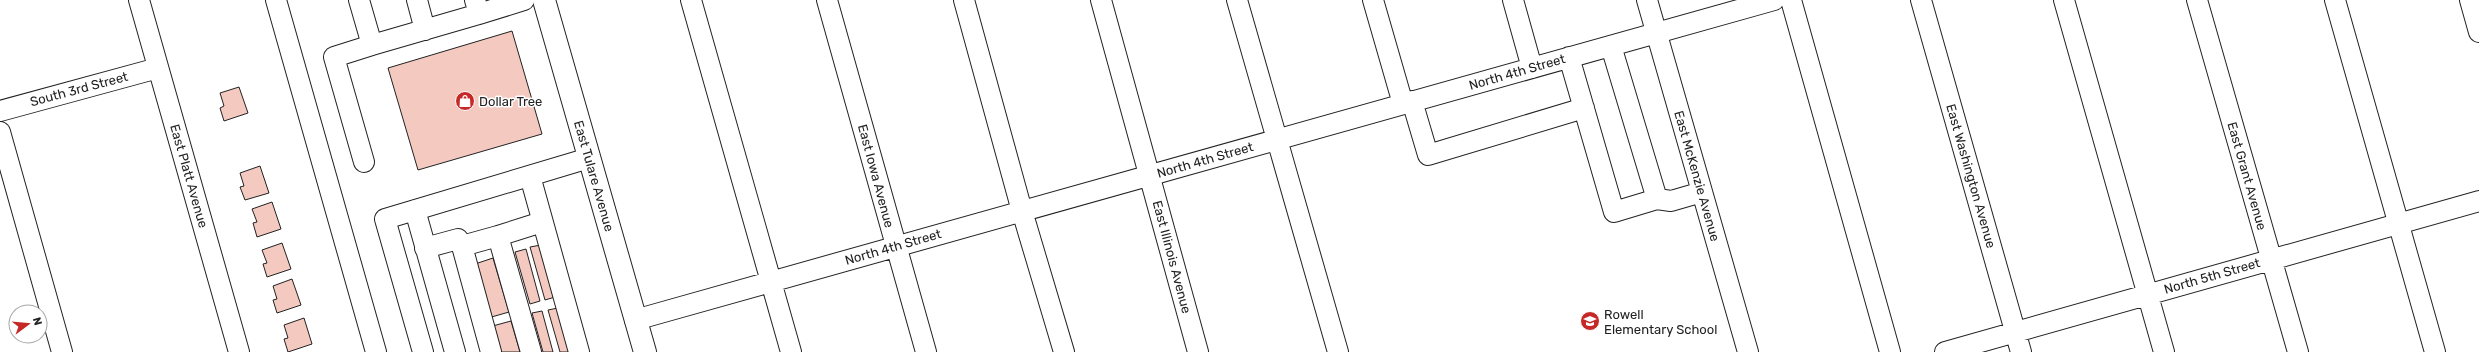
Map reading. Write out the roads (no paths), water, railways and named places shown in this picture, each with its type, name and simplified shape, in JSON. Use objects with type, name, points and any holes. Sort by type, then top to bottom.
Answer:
[{"type":"main road","name":"East Tulare Avenue","points":[[544,0],[644,352]]},
{"type":"street","name":"East Platt Avenue","points":[[139,0],[239,352]]},
{"type":"street","points":[[276,0],[376,352]]},
{"type":"street","points":[[359,0],[372,45]]},
{"type":"street","points":[[417,0],[425,30]]},
{"type":"street","points":[[364,162],[334,57],[425,30],[477,7],[524,0]]},
{"type":"street","points":[[691,0],[791,352]]},
{"type":"street","name":"East Iowa Avenue","points":[[827,0],[926,352]]},
{"type":"street","points":[[964,0],[1022,211],[1064,352]]},
{"type":"street","name":"East Illinois Avenue","points":[[1101,0],[1198,352]]},
{"type":"street","points":[[1237,0],[1338,352]]},
{"type":"street","points":[[1373,0],[1408,103],[1428,155],[1584,108]]},
{"type":"street","points":[[1513,0],[1532,68]]},
{"type":"street","name":"East McKenzie Avenue","points":[[1647,0],[1748,352]]},
{"type":"street","name":"North 4th Street","points":[[635,320],[1774,0]]},
{"type":"street","points":[[1792,0],[1890,352]]},
{"type":"street","name":"East Washington Avenue","points":[[1921,0],[2021,352]]},
{"type":"street","points":[[2064,0],[2164,352]]},
{"type":"street","name":"East Grant Avenue","points":[[2197,0],[2298,352]]},
{"type":"street","points":[[2335,0],[2435,352]]},
{"type":"street","points":[[2470,0],[2479,32]]},
{"type":"street","points":[[1611,46],[1657,199]]},
{"type":"street","points":[[1569,57],[1614,212],[1657,199],[1672,201],[1702,192]]},
{"type":"street","name":"South 3rd Street","points":[[0,111],[158,68]]},
{"type":"street","points":[[0,132],[62,352]]},
{"type":"street","points":[[423,352],[385,219],[589,158]]},
{"type":"street","points":[[530,176],[580,352]]},
{"type":"street","name":"North 5th Street","points":[[1945,352],[2479,201]]},
{"type":"street","points":[[415,210],[455,352]]},
{"type":"street","points":[[462,246],[542,222]]},
{"type":"street","points":[[498,236],[531,352]]},
{"type":"street","points":[[425,248],[458,239],[462,246],[491,352]]},
{"type":"place","name":"Dollar Tree","points":[[465,101]]},
{"type":"place","name":"Rowell Elementary School","points":[[1590,321]]}]
